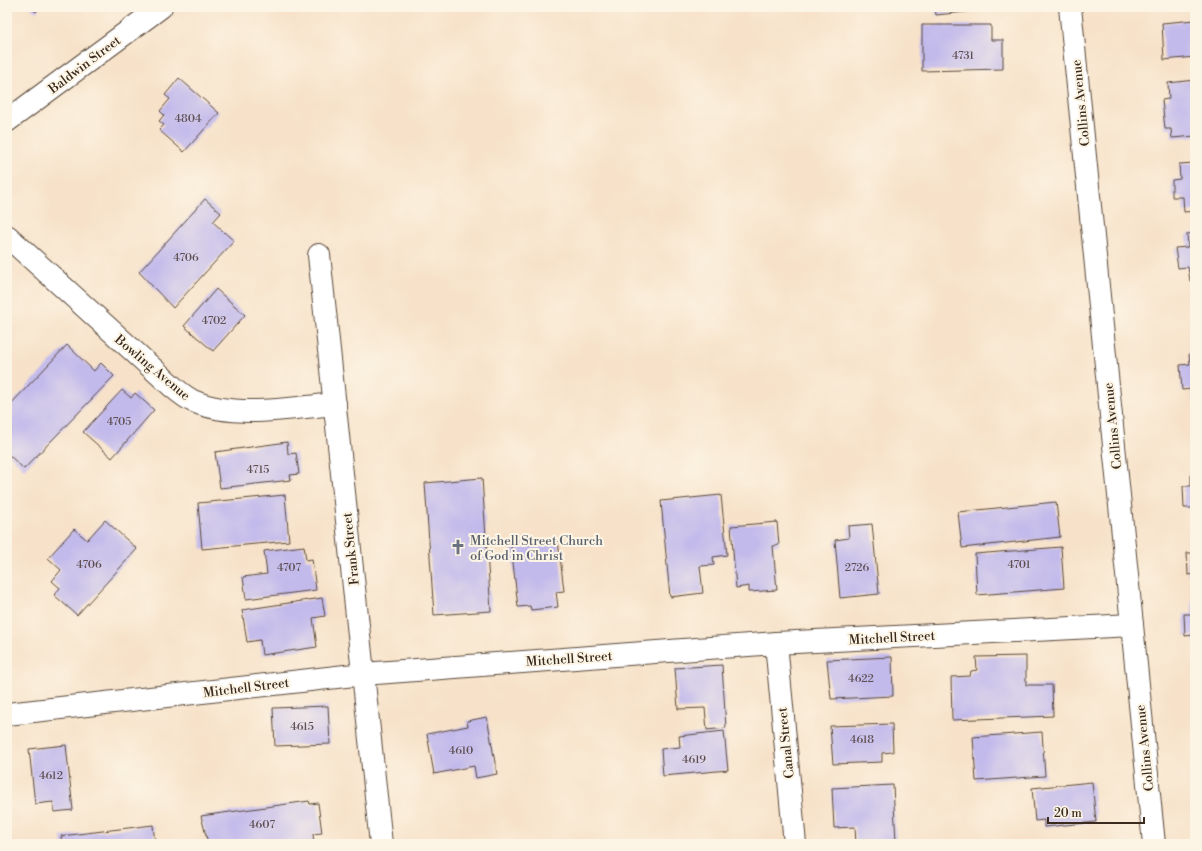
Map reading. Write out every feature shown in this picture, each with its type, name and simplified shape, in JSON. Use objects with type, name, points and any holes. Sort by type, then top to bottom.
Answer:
[{"type":"street","name":"Baldwin Street","points":[[7,121],[160,7]]},
{"type":"street","name":"Collins Avenue","points":[[1070,7],[1154,844]]},
{"type":"street","name":"Bowling Avenue","points":[[7,236],[173,387],[193,401],[213,408],[250,412],[335,404]]},
{"type":"street","name":"Frank Street","points":[[319,255],[380,844]]},
{"type":"street","name":"Mitchell Street","points":[[7,714],[363,674],[776,643],[1132,625]]},
{"type":"street","name":"Canal Street","points":[[776,643],[795,844]]},
{"type":"building","points":[[30,7],[40,7],[36,12]]},
{"type":"building","points":[[935,7],[994,7],[994,9],[936,15]]},
{"type":"building","points":[[1195,20],[1195,57],[1164,60],[1162,23]]},
{"type":"building","points":[[922,25],[991,25],[991,40],[1003,40],[1003,69],[922,71]]},
{"type":"building","points":[[179,78],[219,113],[184,152],[159,130],[164,125],[159,121],[164,115],[160,111],[170,99],[165,95]]},
{"type":"building","points":[[1195,80],[1195,136],[1172,138],[1171,129],[1165,129],[1162,100],[1169,99],[1168,83]]},
{"type":"building","points":[[1195,163],[1195,211],[1184,212],[1183,197],[1172,197],[1172,180],[1180,179],[1179,164]]},
{"type":"building","points":[[205,199],[221,213],[213,222],[234,241],[173,308],[139,272]]},
{"type":"building","points":[[1195,233],[1195,281],[1190,281],[1188,267],[1178,268],[1175,248],[1188,247],[1187,234]]},
{"type":"building","points":[[216,289],[245,315],[213,351],[184,326]]},
{"type":"building","points":[[67,345],[94,371],[101,363],[114,376],[24,469],[7,453],[7,433],[12,428],[7,423],[7,408]]},
{"type":"building","points":[[1195,353],[1195,400],[1193,400],[1192,389],[1182,390],[1180,365],[1190,364],[1189,354]]},
{"type":"building","points":[[122,390],[131,398],[135,393],[154,410],[112,458],[83,432]]},
{"type":"building","points":[[287,442],[288,454],[296,453],[299,474],[290,475],[291,480],[220,488],[215,452]]},
{"type":"building","points":[[1191,474],[1195,474],[1195,520],[1193,508],[1184,508],[1183,486],[1191,486]]},
{"type":"building","name":"Mitchell Street Church of God in Christ","points":[[482,478],[491,611],[434,615],[425,483]]},
{"type":"building","points":[[285,495],[289,541],[202,549],[198,503]]},
{"type":"building","points":[[721,495],[727,555],[713,557],[714,565],[700,566],[703,593],[670,597],[661,501]]},
{"type":"building","points":[[1056,502],[1060,537],[962,548],[958,512]]},
{"type":"building","points":[[105,520],[137,549],[77,615],[54,595],[60,588],[52,581],[61,570],[48,558],[74,529],[87,540]]},
{"type":"building","points":[[777,522],[779,545],[773,546],[777,590],[749,592],[749,586],[736,588],[731,526]]},
{"type":"building","points":[[872,524],[879,594],[840,598],[835,540],[849,538],[848,526]]},
{"type":"building","points":[[558,540],[564,591],[556,592],[558,607],[531,610],[530,606],[518,607],[511,545]]},
{"type":"building","points":[[304,546],[306,560],[312,559],[316,590],[246,599],[243,577],[267,574],[264,551]]},
{"type":"building","points":[[1061,547],[1064,588],[977,595],[975,554]]},
{"type":"building","points":[[1187,553],[1195,553],[1195,574],[1188,575]]},
{"type":"building","points":[[1192,590],[1195,590],[1195,641],[1193,641],[1193,635],[1185,636],[1184,614],[1192,614]]},
{"type":"building","points":[[322,598],[325,616],[313,618],[317,647],[262,655],[260,640],[247,642],[242,610]]},
{"type":"building","points":[[1026,656],[1026,685],[1052,685],[1053,716],[952,720],[951,677],[970,676],[971,671],[977,670],[976,657]]},
{"type":"building","points":[[892,657],[893,696],[831,699],[827,660]]},
{"type":"building","points":[[722,665],[726,728],[707,730],[705,708],[678,709],[675,668]]},
{"type":"building","points":[[328,706],[330,744],[275,746],[273,708]]},
{"type":"building","points":[[487,717],[497,774],[476,778],[474,766],[434,774],[427,734],[468,726],[467,721]]},
{"type":"building","points":[[892,724],[893,752],[882,753],[882,762],[833,764],[830,726]]},
{"type":"building","points":[[724,731],[728,770],[663,776],[661,749],[680,747],[679,736]]},
{"type":"building","points":[[1042,732],[1045,776],[976,781],[973,737]]},
{"type":"building","points":[[66,745],[73,810],[54,812],[53,802],[35,804],[29,749]]},
{"type":"building","points":[[1092,782],[1096,822],[1044,827],[1044,820],[1035,821],[1032,788]]},
{"type":"building","points":[[893,785],[896,842],[856,844],[855,827],[834,828],[832,788]]},
{"type":"building","points":[[309,801],[310,804],[318,803],[322,833],[313,834],[314,844],[208,843],[201,816]]},
{"type":"building","points":[[153,825],[155,844],[62,844],[61,836]]},
{"type":"place","name":"Mitchell Street Church of God in Christ","points":[[458,547]]}]
